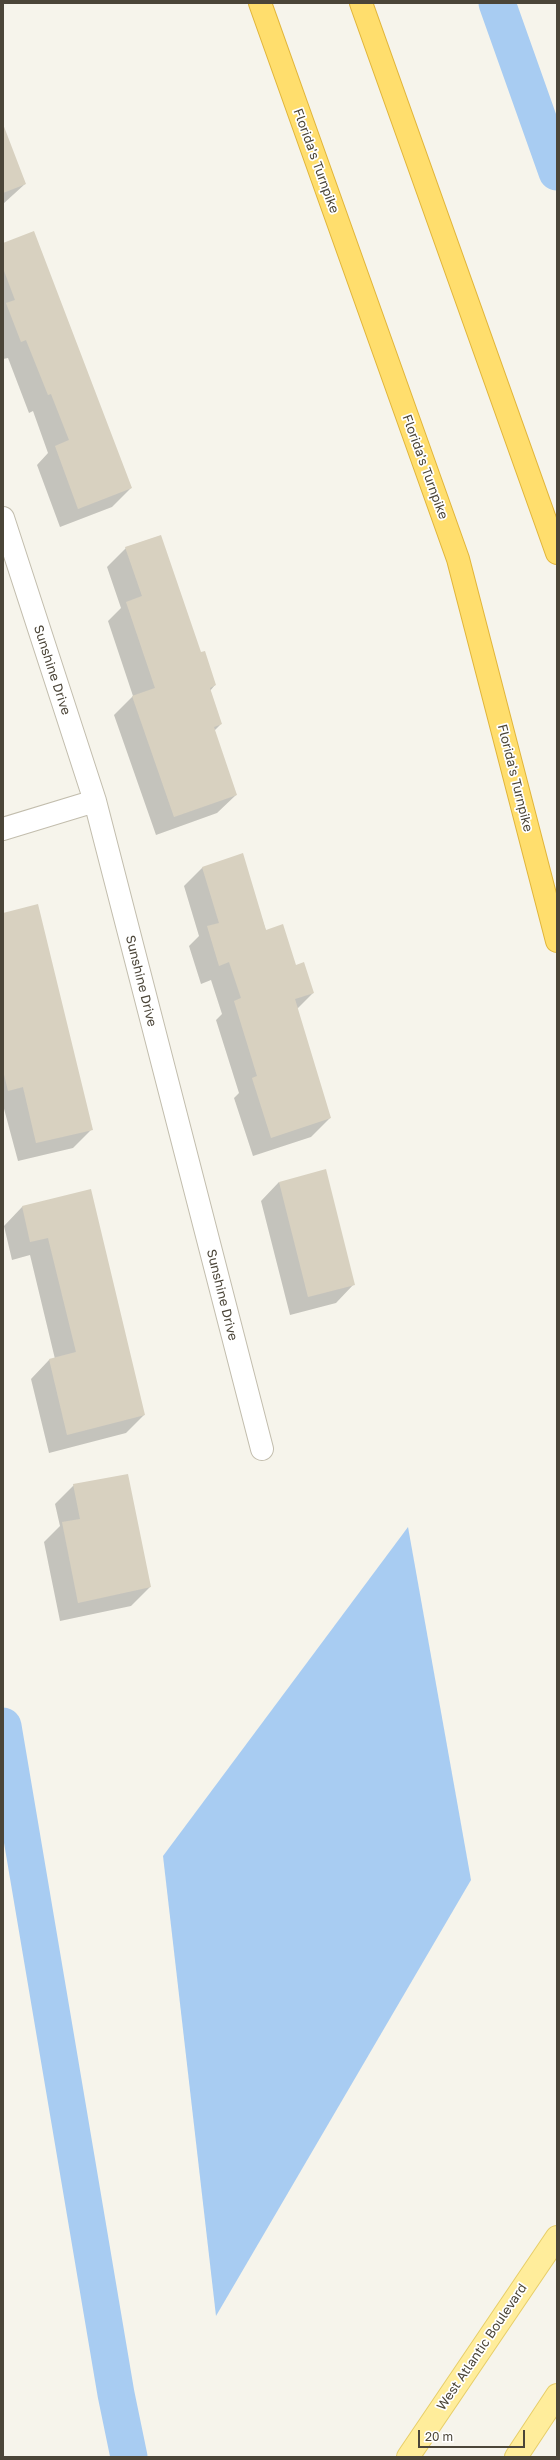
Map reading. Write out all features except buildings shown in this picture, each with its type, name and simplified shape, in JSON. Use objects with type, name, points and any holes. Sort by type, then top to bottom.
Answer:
[{"type":"highway","name":"Florida's Turnpike","points":[[260,3],[458,559],[557,941]]},
{"type":"highway","points":[[361,3],[557,553]]},
{"type":"main road","name":"West Atlantic Boulevard","points":[[408,2457],[557,2237]]},
{"type":"main road","points":[[516,2457],[557,2395]]},
{"type":"street","name":"Sunshine Drive","points":[[3,518],[95,801],[262,1449]]},
{"type":"street","points":[[3,829],[95,801]]},
{"type":"water","points":[[408,1527],[471,1880],[216,2316],[163,1856]]},
{"type":"waterway","points":[[497,3],[557,172]]},
{"type":"waterway","points":[[3,1726],[116,2394],[129,2457]]}]
